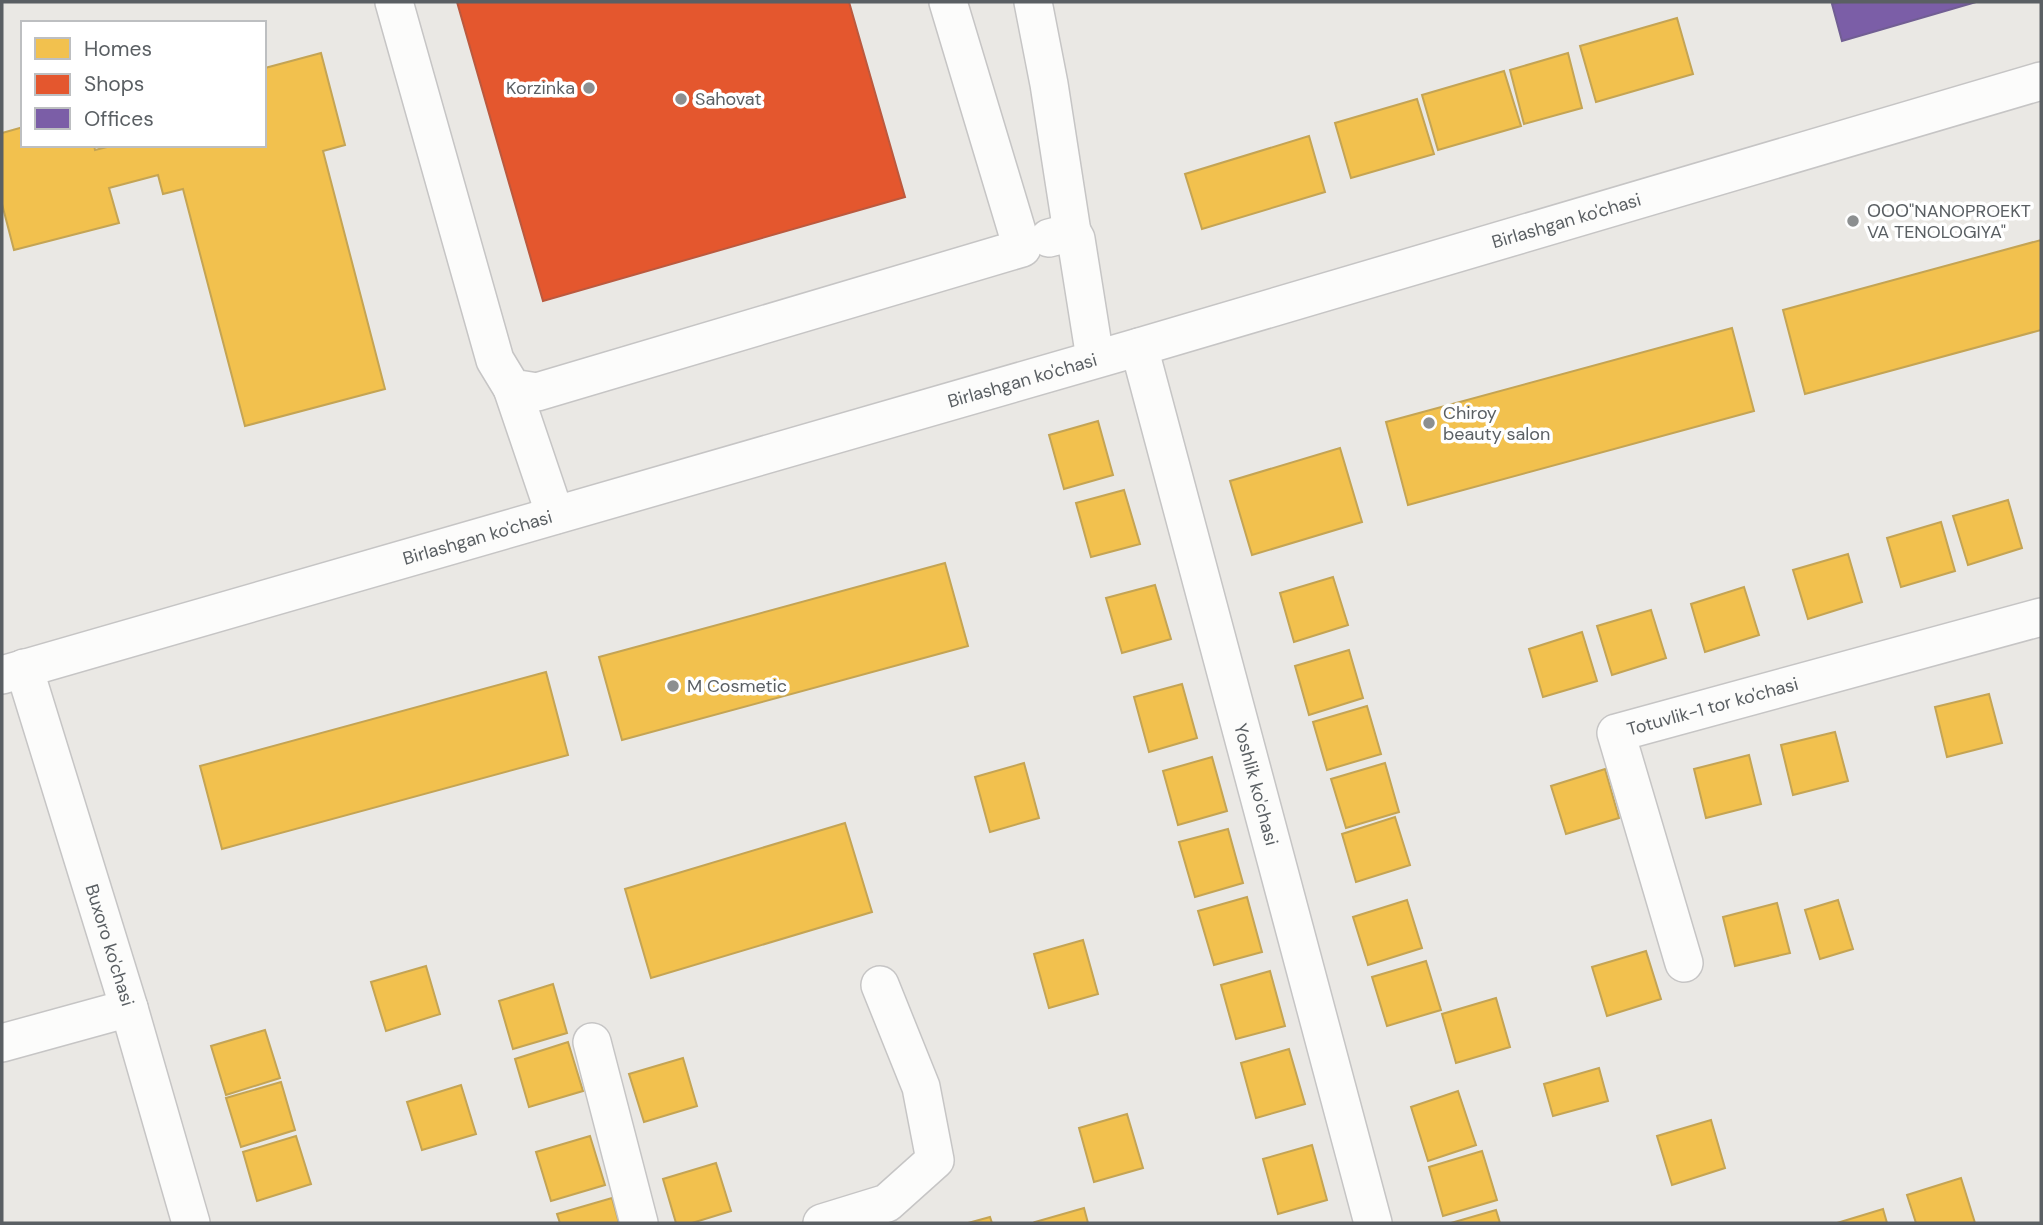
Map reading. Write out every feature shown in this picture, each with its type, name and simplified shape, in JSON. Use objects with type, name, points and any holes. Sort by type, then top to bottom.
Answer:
[{"type":"street","points":[[394,2],[495,360],[512,388],[555,515]]},
{"type":"street","points":[[948,2],[1022,248]]},
{"type":"street","points":[[1032,2],[1049,84],[1095,358]]},
{"type":"street","name":"Birlashgan ko'chasi","points":[[13,671],[1139,347],[2041,81]]},
{"type":"street","points":[[512,388],[537,392],[1072,232]]},
{"type":"street","name":"Yoshlik ko'chasi","points":[[1139,347],[1373,1223]]},
{"type":"street","name":"Totuvlik-1 tor ko'chasi","points":[[1684,963],[1616,733],[2041,617]]},
{"type":"street","name":"Buxoro ko'chasi","points":[[13,671],[129,1008],[191,1223]]},
{"type":"street","points":[[822,1223],[887,1203],[935,1160],[921,1087],[880,985]]},
{"type":"street","points":[[2,1043],[129,1008]]},
{"type":"street","points":[[592,1042],[639,1223]]},
{"type":"building: Homes","points":[[1677,18],[1693,74],[1596,102],[1580,46]]},
{"type":"building: Homes","points":[[321,53],[345,145],[323,151],[385,389],[245,426],[183,189],[163,194],[158,175],[109,188],[119,223],[14,250],[2,204],[2,133],[21,128],[21,147],[94,147],[95,150],[107,147],[266,147],[266,68]]},
{"type":"building: Homes","points":[[1568,53],[1582,108],[1524,124],[1510,70]]},
{"type":"building: Homes","points":[[1504,71],[1521,126],[1438,150],[1422,95]]},
{"type":"building: Homes","points":[[1417,99],[1434,154],[1351,178],[1335,123]]},
{"type":"building: Homes","points":[[1309,136],[1325,192],[1202,229],[1185,174]]},
{"type":"building: Homes","points":[[2041,240],[2041,330],[1805,394],[1783,310]]},
{"type":"building: Homes","points":[[1732,328],[1754,411],[1408,505],[1386,422]]},
{"type":"building: Homes","points":[[1098,421],[1113,475],[1064,489],[1049,435]]},
{"type":"building: Homes","points":[[1340,448],[1362,522],[1252,555],[1230,481]]},
{"type":"building: Homes","points":[[1124,490],[1140,544],[1091,557],[1076,503]]},
{"type":"building: Homes","points":[[2008,500],[2022,548],[1968,565],[1953,516]]},
{"type":"building: Homes","points":[[1941,522],[1955,571],[1901,587],[1887,538]]},
{"type":"building: Homes","points":[[1848,554],[1862,602],[1808,619],[1793,570]]},
{"type":"building: Homes","points":[[945,563],[968,646],[622,740],[599,657]]},
{"type":"building: Homes","points":[[1333,577],[1348,625],[1294,642],[1280,593]]},
{"type":"building: Homes","points":[[1155,585],[1171,639],[1122,653],[1106,598]]},
{"type":"building: Homes","points":[[1744,587],[1759,635],[1705,652],[1691,604]]},
{"type":"building: Homes","points":[[1651,610],[1666,658],[1612,675],[1597,626]]},
{"type":"building: Homes","points":[[1582,632],[1597,681],[1543,697],[1529,649]]},
{"type":"building: Homes","points":[[1349,650],[1363,698],[1309,715],[1295,666]]},
{"type":"building: Homes","points":[[546,672],[568,755],[222,849],[200,766]]},
{"type":"building: Homes","points":[[1182,684],[1197,738],[1149,752],[1134,697]]},
{"type":"building: Homes","points":[[1989,694],[2002,743],[1947,757],[1935,707]]},
{"type":"building: Homes","points":[[1367,706],[1381,754],[1327,770],[1313,722]]},
{"type":"building: Homes","points":[[1835,732],[1848,781],[1793,795],[1781,745]]},
{"type":"building: Homes","points":[[1749,755],[1761,804],[1706,818],[1694,769]]},
{"type":"building: Homes","points":[[1212,757],[1227,811],[1178,825],[1163,771]]},
{"type":"building: Homes","points":[[1024,763],[1039,818],[990,832],[975,777]]},
{"type":"building: Homes","points":[[1385,763],[1399,812],[1346,828],[1331,779]]},
{"type":"building: Homes","points":[[1605,769],[1619,818],[1566,834],[1551,786]]},
{"type":"building: Homes","points":[[1395,817],[1410,865],[1356,882],[1342,834]]},
{"type":"building: Homes","points":[[845,823],[872,912],[651,978],[625,889]]},
{"type":"building: Homes","points":[[1228,829],[1243,883],[1195,897],[1179,842]]},
{"type":"building: Homes","points":[[1247,897],[1262,952],[1214,965],[1198,911]]},
{"type":"building: Homes","points":[[1407,900],[1422,948],[1368,965],[1353,917]]},
{"type":"building: Homes","points":[[1838,900],[1853,949],[1820,959],[1805,910]]},
{"type":"building: Homes","points":[[1777,903],[1790,953],[1735,966],[1723,917]]},
{"type":"building: Homes","points":[[1083,940],[1098,994],[1049,1008],[1034,954]]},
{"type":"building: Homes","points":[[1646,951],[1661,999],[1607,1016],[1592,967]]},
{"type":"building: Homes","points":[[1426,961],[1441,1010],[1387,1026],[1372,977]]},
{"type":"building: Homes","points":[[426,966],[440,1014],[386,1031],[371,982]]},
{"type":"building: Homes","points":[[1270,971],[1285,1026],[1236,1039],[1221,985]]},
{"type":"building: Homes","points":[[553,984],[567,1033],[513,1049],[499,1001]]},
{"type":"building: Homes","points":[[1496,998],[1510,1047],[1456,1063],[1442,1014]]},
{"type":"building: Homes","points":[[265,1030],[280,1078],[226,1095],[211,1046]]},
{"type":"building: Homes","points":[[568,1042],[583,1091],[529,1107],[515,1059]]},
{"type":"building: Homes","points":[[1289,1049],[1305,1104],[1256,1118],[1241,1063]]},
{"type":"building: Homes","points":[[683,1058],[697,1106],[644,1122],[629,1074]]},
{"type":"building: Homes","points":[[1599,1068],[1608,1101],[1553,1116],[1544,1084]]},
{"type":"building: Homes","points":[[281,1082],[295,1130],[241,1147],[226,1098]]},
{"type":"building: Homes","points":[[461,1085],[476,1134],[422,1150],[407,1102]]},
{"type":"building: Homes","points":[[1458,1091],[1476,1145],[1428,1161],[1411,1107]]},
{"type":"building: Homes","points":[[1127,1114],[1143,1168],[1094,1182],[1079,1128]]},
{"type":"building: Homes","points":[[1711,1120],[1725,1168],[1672,1185],[1657,1136]]},
{"type":"building: Homes","points":[[296,1136],[311,1184],[257,1201],[243,1152]]},
{"type":"building: Homes","points":[[590,1136],[605,1185],[551,1201],[536,1152]]},
{"type":"building: Homes","points":[[1312,1145],[1327,1200],[1278,1214],[1263,1159]]},
{"type":"building: Homes","points":[[1482,1151],[1497,1200],[1443,1216],[1429,1167]]},
{"type":"building: Homes","points":[[716,1163],[731,1211],[692,1223],[676,1223],[663,1179]]},
{"type":"building: Homes","points":[[1961,1178],[1975,1223],[1916,1223],[1907,1195]]},
{"type":"building: Homes","points":[[612,1198],[619,1223],[560,1223],[557,1214]]},
{"type":"building: Homes","points":[[1084,1208],[1088,1223],[1035,1222]]},
{"type":"building: Homes","points":[[1883,1209],[1887,1223],[1837,1223]]},
{"type":"building: Homes","points":[[1496,1210],[1500,1223],[1451,1223]]},
{"type":"building: Homes","points":[[990,1217],[992,1223],[968,1223]]},
{"type":"building: Shops","name":"Sahovat","points":[[457,2],[849,2],[905,197],[543,301]]},
{"type":"building: Offices","points":[[1976,2],[1842,41],[1832,4]]},
{"type":"place","name":"Korzinka","points":[[589,88]]},
{"type":"place","name":"Sahovat","points":[[681,99]]},
{"type":"place","name":"ООО\"NANOPROEKT VA TENOLOGIYA\"","points":[[1853,221]]},
{"type":"place","name":"Chiroy beauty salon","points":[[1429,423]]},
{"type":"place","name":"M Cosmetic","points":[[673,686]]}]
